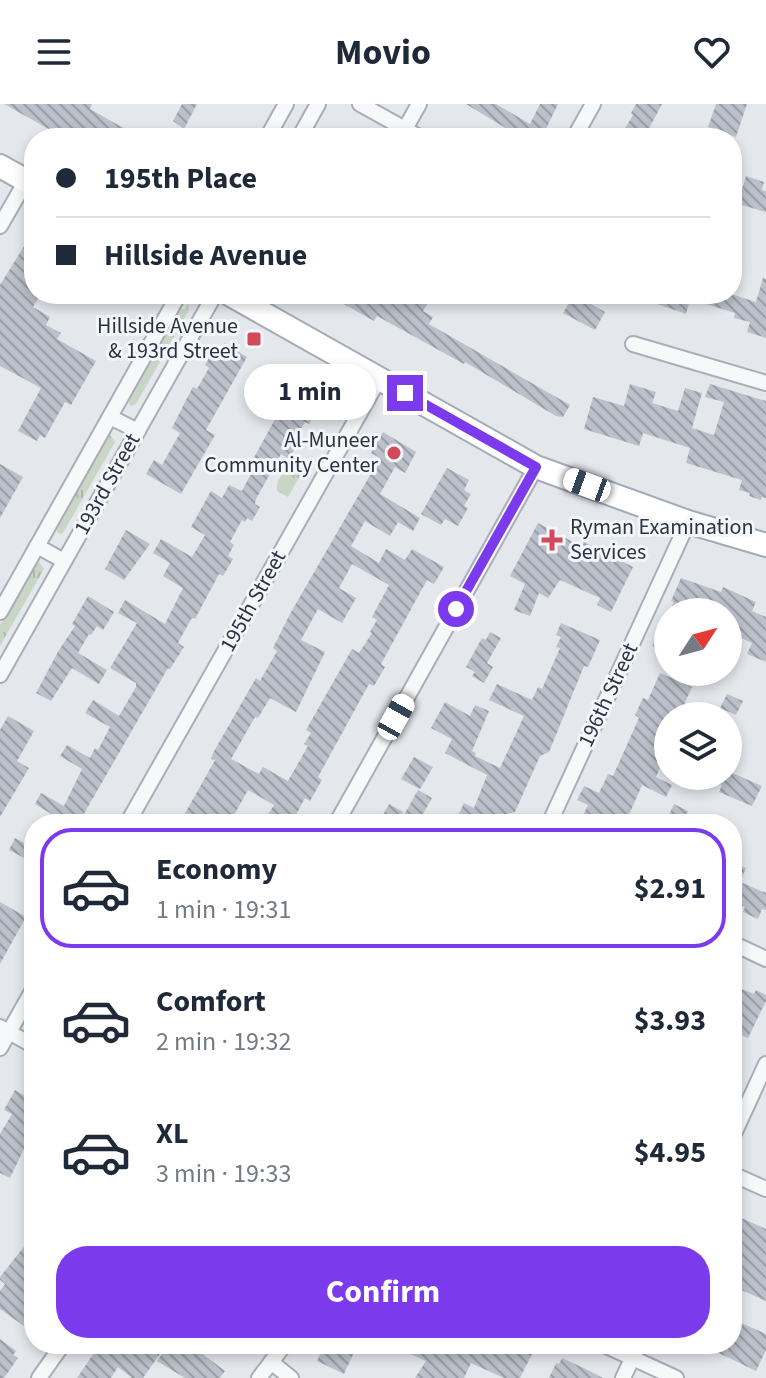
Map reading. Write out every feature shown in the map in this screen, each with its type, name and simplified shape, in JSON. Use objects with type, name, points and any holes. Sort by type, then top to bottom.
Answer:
[{"type":"main road","points":[[0,166],[24,180]]},
{"type":"main road","points":[[247,304],[536,467],[688,522],[766,545]]},
{"type":"street","points":[[273,128],[286,104]]},
{"type":"street","points":[[305,128],[318,104]]},
{"type":"street","points":[[360,104],[403,128]]},
{"type":"street","points":[[406,128],[419,104]]},
{"type":"street","points":[[580,128],[593,104]]},
{"type":"street","points":[[0,226],[24,192]]},
{"type":"street","name":"193rd Street","points":[[0,612],[173,304]]},
{"type":"street","name":"193rd Street","points":[[0,675],[209,304]]},
{"type":"street","points":[[633,344],[766,383]]},
{"type":"street","name":"195th Street","points":[[133,814],[379,379]]},
{"type":"street","points":[[110,417],[138,431]]},
{"type":"street","points":[[342,814],[536,467]]},
{"type":"street","name":"196th Street","points":[[554,814],[688,522]]},
{"type":"street","points":[[37,546],[64,561]]},
{"type":"street","points":[[742,948],[766,959]]},
{"type":"street","points":[[0,1048],[5,1030],[24,1002]]},
{"type":"street","points":[[5,1030],[24,1040]]},
{"type":"street","points":[[742,1116],[766,1064]]},
{"type":"street","points":[[742,1178],[766,1189]]},
{"type":"street","points":[[39,1378],[56,1354]]},
{"type":"street","points":[[259,1378],[277,1354]]},
{"type":"street","points":[[623,1378],[635,1354]]},
{"type":"street","points":[[640,1354],[676,1378]]},
{"type":"street","points":[[271,1362],[291,1378]]},
{"type":"green space","points":[[188,304],[189,310],[136,404],[131,406],[127,399],[179,307],[184,310]]},
{"type":"green space","points":[[110,435],[115,442],[63,533],[59,534],[55,528],[106,437]]},
{"type":"green space","points":[[291,470],[302,472],[288,497],[277,491],[277,484],[284,473]]},
{"type":"green space","points":[[39,562],[44,569],[0,646],[0,625]]},
{"type":"building","points":[[4,104],[92,104],[90,109],[123,128],[47,128]]},
{"type":"building","points":[[182,104],[197,104],[185,128],[173,121]]},
{"type":"building","points":[[466,104],[496,104],[530,124],[540,104],[558,104],[546,128],[506,128]]},
{"type":"building","points":[[636,104],[662,104],[649,128],[625,128],[633,115],[631,113]]},
{"type":"building","points":[[716,104],[747,104],[739,128],[708,127]]},
{"type":"building","points":[[746,176],[764,182],[762,190],[766,191],[766,212],[742,205]]},
{"type":"building","points":[[24,246],[24,304],[35,304],[33,307],[50,317],[46,325],[61,333],[57,339],[96,361],[71,405],[65,402],[45,438],[40,435],[37,441],[18,431],[41,388],[0,366],[0,285]]},
{"type":"building","points":[[763,278],[766,279],[766,338],[747,332],[750,322],[734,318],[735,313],[706,304],[742,304],[742,298],[756,302]]},
{"type":"building","points":[[344,304],[427,304],[423,311],[433,317],[429,324],[570,405],[563,417],[556,416],[465,362],[377,316],[374,321]]},
{"type":"building","points":[[568,304],[591,304],[605,312],[595,330],[563,313]]},
{"type":"building","points":[[657,304],[689,304],[686,314]]},
{"type":"building","points":[[224,343],[247,357],[206,430],[215,435],[181,494],[146,474],[154,460],[162,465],[180,433],[172,428],[186,400],[193,387],[197,389],[209,368],[205,365],[212,353],[217,355]]},
{"type":"building","points":[[295,383],[319,396],[311,409],[316,411],[309,424],[305,422],[293,443],[297,445],[289,459],[281,454],[256,499],[255,504],[260,507],[252,521],[247,518],[245,522],[242,520],[230,542],[234,545],[228,556],[233,559],[223,576],[219,574],[195,619],[190,621],[178,643],[184,647],[168,668],[84,814],[51,814],[35,804],[41,793],[64,806],[82,769],[60,756],[67,745],[90,758],[110,727],[85,713],[93,700],[119,716],[136,687],[136,683],[110,668],[137,623],[118,613],[125,600],[165,624],[183,588],[163,576],[170,563],[153,553],[161,539],[192,557],[205,535],[191,527],[211,491],[222,498],[229,485],[242,491],[255,466],[251,463]]},
{"type":"building","points":[[630,384],[656,392],[652,403],[678,411],[685,388],[702,393],[692,428],[714,435],[724,402],[705,397],[710,384],[766,401],[766,498],[762,497],[761,500],[739,490],[742,480],[686,463],[690,448],[643,433],[639,446],[584,429],[593,397],[624,406]]},
{"type":"building","points":[[383,432],[416,452],[405,473],[395,467],[380,494],[420,518],[413,531],[398,522],[390,536],[365,521],[351,546],[379,563],[386,549],[405,560],[412,549],[444,567],[434,584],[427,580],[381,664],[385,667],[374,686],[369,684],[318,777],[322,780],[310,801],[305,798],[296,814],[268,814],[274,805],[248,790],[235,814],[185,814],[215,760],[211,759],[213,753],[256,678],[260,681],[277,651],[273,648],[290,614],[380,458],[371,453]],"holes":[[[352,564],[389,585],[372,617],[377,620],[372,633],[359,653],[352,649],[306,730],[311,733],[304,744],[308,746],[288,781],[263,767],[259,774],[231,759],[255,717],[258,718],[270,698],[296,712],[325,652],[301,640],[318,609],[342,623],[356,598],[339,588]]]},
{"type":"building","points":[[0,464],[23,477],[0,518]]},
{"type":"building","points":[[447,468],[469,480],[464,490],[471,494],[464,506],[468,508],[458,526],[445,519],[441,525],[421,514]]},
{"type":"building","points":[[538,523],[582,547],[584,542],[633,567],[611,612],[597,605],[600,598],[560,580],[548,598],[539,593],[530,616],[514,610],[525,584],[510,576]]},
{"type":"building","points":[[126,530],[150,544],[124,580],[105,569]]},
{"type":"building","points":[[681,578],[721,592],[723,587],[756,602],[752,611],[766,617],[766,662],[747,654],[752,643],[742,638],[742,598],[672,598]]},
{"type":"building","points":[[88,596],[114,612],[103,630],[97,626],[89,634],[78,653],[107,670],[99,684],[72,668],[51,701],[36,693],[75,626],[72,624]]},
{"type":"building","points":[[561,623],[600,640],[588,667],[584,666],[549,752],[540,756],[515,812],[459,814],[464,803],[474,808],[487,775],[445,753],[452,739],[431,728],[445,702],[470,716],[475,705],[489,711],[472,751],[476,753],[475,756],[500,768],[524,716],[489,700],[497,684],[532,700],[538,687],[542,689],[560,648],[556,647],[561,637],[556,635]]},
{"type":"building","points":[[490,632],[501,638],[487,663],[493,667],[484,683],[472,676],[475,672],[466,667],[482,638],[486,640]]},
{"type":"building","points":[[654,686],[692,687],[685,702],[654,702],[654,790],[670,790],[666,797],[642,785],[629,814],[584,814],[588,805],[577,800],[584,786],[599,793],[608,774],[613,776],[639,718],[635,715],[643,698],[648,700]]},
{"type":"building","points":[[727,694],[743,701],[742,703],[723,702]]},
{"type":"building","points":[[8,716],[34,731],[17,761],[29,768],[0,817],[0,730]]},
{"type":"building","points":[[414,757],[433,767],[420,789],[401,779]]},
{"type":"building","points":[[742,777],[762,786],[752,806],[719,792],[742,790]]},
{"type":"building","points":[[418,790],[432,798],[423,814],[405,814]]},
{"type":"building","points":[[389,804],[403,812],[402,814],[384,814]]},
{"type":"building","points":[[674,804],[688,811],[687,814],[670,814]]},
{"type":"building","points":[[15,838],[24,843],[24,858],[9,850]]},
{"type":"building","points":[[742,883],[766,893],[766,910],[762,909],[758,919],[743,912],[745,907],[742,906]]},
{"type":"building","points":[[0,902],[24,916],[24,921],[0,964]]},
{"type":"building","points":[[742,989],[754,994],[756,990],[766,995],[748,1038],[742,1036]]},
{"type":"building","points":[[15,1090],[24,1095],[24,1149],[10,1178],[0,1173],[0,1134],[12,1114],[4,1110]]},
{"type":"building","points":[[742,1218],[766,1229],[766,1301],[742,1290]]},
{"type":"building","points":[[24,1247],[24,1326],[0,1309],[0,1291],[5,1284],[0,1277]]},
{"type":"building","points":[[742,1323],[766,1334],[766,1350],[756,1371],[721,1354],[742,1354]]},
{"type":"building","points":[[0,1339],[16,1351],[13,1355],[18,1358],[4,1378],[0,1378]]},
{"type":"building","points":[[93,1354],[160,1354],[143,1378],[132,1378],[118,1367],[111,1378],[77,1378]]},
{"type":"building","points":[[162,1354],[203,1354],[225,1371],[220,1378],[185,1378],[157,1361]]},
{"type":"building","points":[[320,1354],[353,1354],[344,1374],[317,1361]]},
{"type":"building","points":[[411,1354],[532,1354],[520,1378],[504,1378],[471,1363],[464,1378],[415,1378],[426,1361]]},
{"type":"building","points":[[562,1358],[586,1369],[603,1378],[549,1378]]},
{"type":"place","name":"Hillside Avenue & 193rd Street","points":[[254,339]]},
{"type":"place","name":"Al-Muneer Community Center","points":[[394,453]]},
{"type":"place","name":"Ryman Examination Services","points":[[552,540]]},
{"type":"route","points":[[405,393],[536,467],[456,609]]}]
